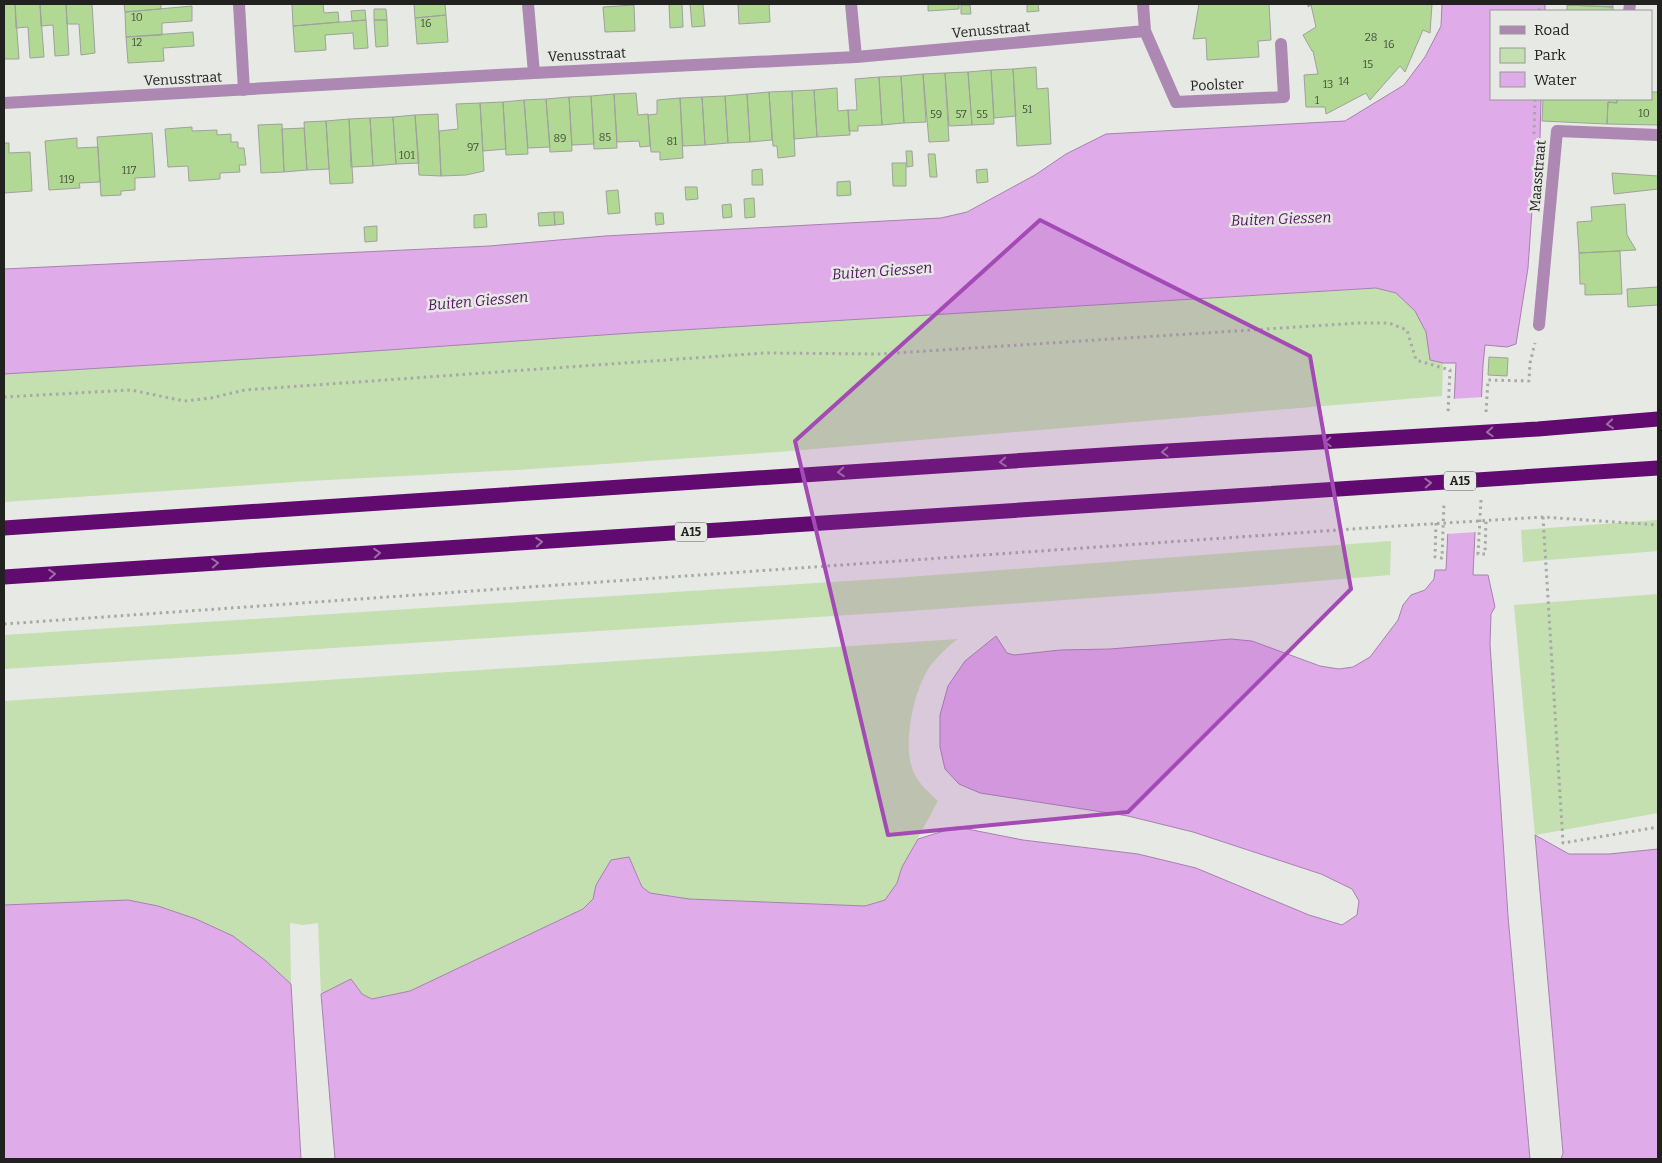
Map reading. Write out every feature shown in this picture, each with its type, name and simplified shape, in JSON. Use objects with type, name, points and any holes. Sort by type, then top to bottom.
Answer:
[{"type":"highway","points":[[4,528],[1124,454],[1538,430],[1658,420]]},
{"type":"highway","name":"A15","points":[[4,577],[1658,468]]},
{"type":"street","points":[[239,4],[244,90]]},
{"type":"street","points":[[528,4],[534,73]]},
{"type":"street","points":[[851,4],[856,57]]},
{"type":"street","points":[[1143,4],[1145,31]]},
{"type":"street","name":"Venusstraat","points":[[4,103],[856,57],[1145,31]]},
{"type":"street","name":"Poolster","points":[[1145,31],[1176,102],[1284,97],[1281,44]]},
{"type":"street","name":"Maasstraat","points":[[1539,325],[1558,131],[1658,135]]},
{"type":"path","points":[[1534,137],[1535,100]]},
{"type":"path","points":[[4,397],[130,390],[184,401],[211,398],[245,390],[745,355],[880,354],[1359,323],[1389,323],[1407,330],[1416,360],[1450,370],[1448,420]]},
{"type":"path","points":[[1529,381],[1530,363]]},
{"type":"path","points":[[1436,523],[1435,557],[1442,558],[1444,498]]},
{"type":"path","points":[[4,624],[1436,523],[1544,517],[1658,525]]},
{"type":"path","points":[[1544,517],[1563,843],[1658,827]]},
{"type":"path","points":[[1485,554],[1486,521]]},
{"type":"highlighted area","points":[[1040,220],[1310,356],[1351,589],[1128,812],[888,835],[795,441]]},
{"type":"green space","points":[[1376,288],[1396,293],[1415,311],[1426,332],[1430,360],[1443,363],[1442,396],[778,452],[4,502],[4,374],[632,333]]},
{"type":"green space","points":[[1658,520],[1658,551],[1523,562],[1521,530]]},
{"type":"green space","points":[[1391,541],[1390,575],[896,612],[4,669],[4,635],[894,578]]},
{"type":"green space","points":[[1658,594],[1658,813],[1535,835],[1514,605]]},
{"type":"green space","points":[[958,639],[937,658],[925,675],[915,701],[910,730],[909,744],[912,768],[926,790],[938,801],[902,867],[897,883],[885,900],[865,906],[689,899],[649,893],[642,887],[638,876],[596,885],[593,899],[583,909],[410,991],[372,999],[362,994],[351,979],[321,994],[318,923],[303,925],[290,923],[291,984],[266,961],[233,936],[196,919],[158,906],[128,900],[4,905],[4,701]]},
{"type":"water","name":"Buiten Giessen","points":[[1442,4],[1545,4],[1545,10],[1490,10],[1490,100],[1541,100],[1540,139],[1533,195],[1528,268],[1516,344],[1507,347],[1485,345],[1473,575],[1488,575],[1495,607],[1491,614],[1490,644],[1508,916],[1530,1159],[335,1159],[321,994],[351,979],[362,994],[372,999],[410,991],[583,909],[593,899],[596,885],[611,860],[629,857],[642,887],[650,893],[689,899],[865,906],[885,900],[897,883],[902,867],[918,839],[957,827],[1023,840],[1138,854],[1196,868],[1309,915],[1342,925],[1357,915],[1359,901],[1352,889],[1321,874],[1193,832],[1128,816],[980,793],[959,784],[945,769],[940,747],[940,715],[948,686],[965,661],[996,636],[1007,653],[1014,655],[1060,650],[1110,649],[1231,639],[1252,641],[1320,666],[1339,669],[1353,667],[1370,657],[1398,620],[1403,605],[1411,595],[1425,590],[1434,579],[1435,570],[1446,570],[1456,363],[1430,360],[1426,332],[1415,311],[1396,293],[1376,288],[632,333],[4,374],[4,269],[489,246],[605,236],[941,218],[967,212],[1035,175],[1066,154],[1106,134],[1345,121],[1404,85],[1425,57],[1441,26]]},
{"type":"water","points":[[1535,835],[1569,854],[1609,854],[1658,849],[1658,1159],[1561,1159],[1563,1153]]},
{"type":"water","points":[[128,900],[158,906],[196,919],[233,936],[266,961],[291,984],[301,1159],[4,1159],[4,905]]},
{"type":"pier","points":[[1484,397],[1477,532],[1446,534],[1452,399]]},
{"type":"building","points":[[4,4],[15,4],[19,59],[4,59]]},
{"type":"building","points":[[15,4],[40,4],[44,57],[30,58],[28,27],[16,28]]},
{"type":"building","points":[[40,4],[66,4],[69,55],[55,56],[53,25],[41,26]]},
{"type":"building","points":[[66,4],[92,4],[95,53],[81,55],[79,24],[67,24]]},
{"type":"building","points":[[124,4],[161,4],[161,9],[125,12]]},
{"type":"building","points":[[292,4],[323,4],[324,13],[338,12],[339,22],[293,26]]},
{"type":"building","points":[[414,4],[445,4],[446,15],[415,18]]},
{"type":"building","points":[[669,4],[682,4],[683,27],[670,28]]},
{"type":"building","points":[[690,4],[703,4],[705,26],[692,27]]},
{"type":"building","points":[[738,4],[769,4],[770,22],[739,24]]},
{"type":"building","points":[[928,4],[959,4],[959,9],[928,11]]},
{"type":"building","points":[[1027,4],[1038,4],[1039,11],[1027,12]]},
{"type":"building","points":[[1199,4],[1269,4],[1271,40],[1258,41],[1259,57],[1207,60],[1206,38],[1193,39]]},
{"type":"building","points":[[1311,4],[1432,4],[1430,33],[1423,30],[1405,72],[1400,66],[1370,100],[1366,93],[1326,114],[1325,107],[1306,107],[1304,75],[1318,74],[1313,51],[1303,35],[1316,27],[1311,5],[1308,7]]},
{"type":"building","points":[[1613,4],[1613,7],[1567,5]]},
{"type":"building","points":[[634,5],[635,31],[605,32],[603,7]]},
{"type":"building","points":[[961,5],[970,5],[971,14],[961,14]]},
{"type":"building","points":[[1567,5],[1613,7],[1613,10],[1567,10]]},
{"type":"building","points":[[192,6],[192,21],[162,23],[162,35],[126,37],[125,12]]},
{"type":"building","points":[[374,9],[386,9],[387,20],[374,20]]},
{"type":"building","points":[[365,10],[366,20],[352,21],[351,11]]},
{"type":"building","points":[[446,15],[448,42],[417,44],[415,18]]},
{"type":"building","points":[[366,20],[368,48],[354,49],[353,33],[325,35],[326,50],[295,52],[293,26]]},
{"type":"building","points":[[374,20],[387,20],[388,46],[376,47]]},
{"type":"building","points":[[193,32],[194,46],[163,48],[164,61],[128,63],[126,37]]},
{"type":"building","points":[[1036,67],[1037,89],[1048,88],[1051,144],[1017,146],[1013,69]]},
{"type":"building","points":[[1013,69],[1016,116],[994,118],[991,70]]},
{"type":"building","points":[[991,70],[994,124],[972,125],[968,72]]},
{"type":"building","points":[[968,72],[972,125],[949,126],[945,73]]},
{"type":"building","points":[[945,73],[949,141],[929,142],[923,74]]},
{"type":"building","points":[[923,74],[926,122],[904,123],[901,76]]},
{"type":"building","points":[[901,76],[904,123],[882,125],[879,77]]},
{"type":"building","points":[[879,77],[882,125],[858,126],[858,131],[849,131],[848,110],[857,110],[855,79]]},
{"type":"building","points":[[837,88],[838,111],[848,110],[850,135],[817,137],[814,90]]},
{"type":"building","points":[[814,90],[817,137],[794,139],[792,91]]},
{"type":"building","points":[[792,91],[795,156],[778,158],[777,146],[773,146],[769,92]]},
{"type":"building","points":[[769,92],[772,140],[750,142],[747,94]]},
{"type":"building","points":[[1652,92],[1658,92],[1658,125],[1607,124],[1608,102],[1617,103],[1617,100],[1652,100]]},
{"type":"building","points":[[636,93],[638,115],[648,114],[650,146],[640,147],[639,141],[617,142],[614,94]]},
{"type":"building","points":[[614,94],[617,148],[594,149],[591,96]]},
{"type":"building","points":[[747,94],[750,142],[728,143],[725,96]]},
{"type":"building","points":[[591,96],[594,144],[572,145],[569,97]]},
{"type":"building","points":[[725,96],[728,143],[705,145],[702,97]]},
{"type":"building","points":[[569,97],[572,151],[550,152],[546,99]]},
{"type":"building","points":[[702,97],[705,145],[683,146],[680,98]]},
{"type":"building","points":[[680,98],[683,158],[660,160],[660,152],[651,152],[648,115],[657,114],[657,100]]},
{"type":"building","points":[[546,99],[550,147],[528,148],[524,100]]},
{"type":"building","points":[[524,100],[528,154],[506,155],[503,102]]},
{"type":"building","points":[[1543,100],[1617,100],[1617,103],[1608,102],[1607,124],[1542,121]]},
{"type":"building","points":[[503,102],[506,149],[483,151],[480,103]]},
{"type":"building","points":[[480,103],[484,171],[466,175],[441,176],[439,131],[458,129],[456,104]]},
{"type":"building","points":[[438,114],[441,176],[419,175],[415,115]]},
{"type":"building","points":[[415,115],[419,163],[396,164],[393,117]]},
{"type":"building","points":[[393,117],[396,164],[373,166],[370,118]]},
{"type":"building","points":[[370,118],[373,166],[351,167],[349,119]]},
{"type":"building","points":[[349,119],[353,183],[330,184],[326,121]]},
{"type":"building","points":[[326,121],[329,169],[307,170],[304,122]]},
{"type":"building","points":[[282,124],[284,172],[261,173],[258,125]]},
{"type":"building","points":[[192,127],[192,131],[217,130],[217,135],[231,134],[231,142],[238,142],[238,148],[244,148],[246,165],[239,165],[240,172],[220,173],[220,179],[189,181],[188,166],[168,167],[165,129]]},
{"type":"building","points":[[304,128],[307,170],[284,172],[282,129]]},
{"type":"building","points":[[152,133],[155,177],[135,178],[135,190],[121,191],[121,195],[101,196],[97,137]]},
{"type":"building","points":[[77,138],[77,148],[98,147],[100,182],[79,183],[80,188],[49,190],[45,141]]},
{"type":"building","points":[[4,143],[9,143],[9,153],[30,152],[32,191],[4,193]]},
{"type":"building","points":[[906,151],[912,151],[913,166],[907,167]]},
{"type":"building","points":[[928,154],[935,154],[937,177],[930,177]]},
{"type":"building","points":[[892,163],[906,163],[906,186],[893,186]]},
{"type":"building","points":[[762,169],[763,185],[752,185],[752,170]]},
{"type":"building","points":[[987,169],[988,182],[977,183],[976,170]]},
{"type":"building","points":[[1612,173],[1658,176],[1658,189],[1614,194]]},
{"type":"building","points":[[850,181],[851,195],[837,196],[837,182]]},
{"type":"building","points":[[685,187],[697,187],[698,199],[686,200]]},
{"type":"building","points":[[618,190],[620,213],[608,214],[606,191]]},
{"type":"building","points":[[754,198],[755,217],[745,218],[744,199]]},
{"type":"building","points":[[731,204],[732,217],[723,218],[722,205]]},
{"type":"building","points":[[1625,204],[1627,235],[1636,250],[1579,253],[1577,222],[1592,221],[1591,207]]},
{"type":"building","points":[[554,212],[555,225],[539,226],[538,213]]},
{"type":"building","points":[[554,212],[563,212],[564,224],[555,225]]},
{"type":"building","points":[[655,213],[663,213],[664,224],[656,225]]},
{"type":"building","points":[[486,214],[487,227],[474,228],[474,215]]},
{"type":"building","points":[[377,226],[377,241],[365,242],[364,227]]},
{"type":"building","points":[[1620,251],[1622,294],[1585,295],[1585,284],[1580,284],[1579,253]]},
{"type":"building","points":[[1658,287],[1658,305],[1628,307],[1627,289]]},
{"type":"building","points":[[1489,357],[1508,358],[1507,376],[1488,375]]}]
